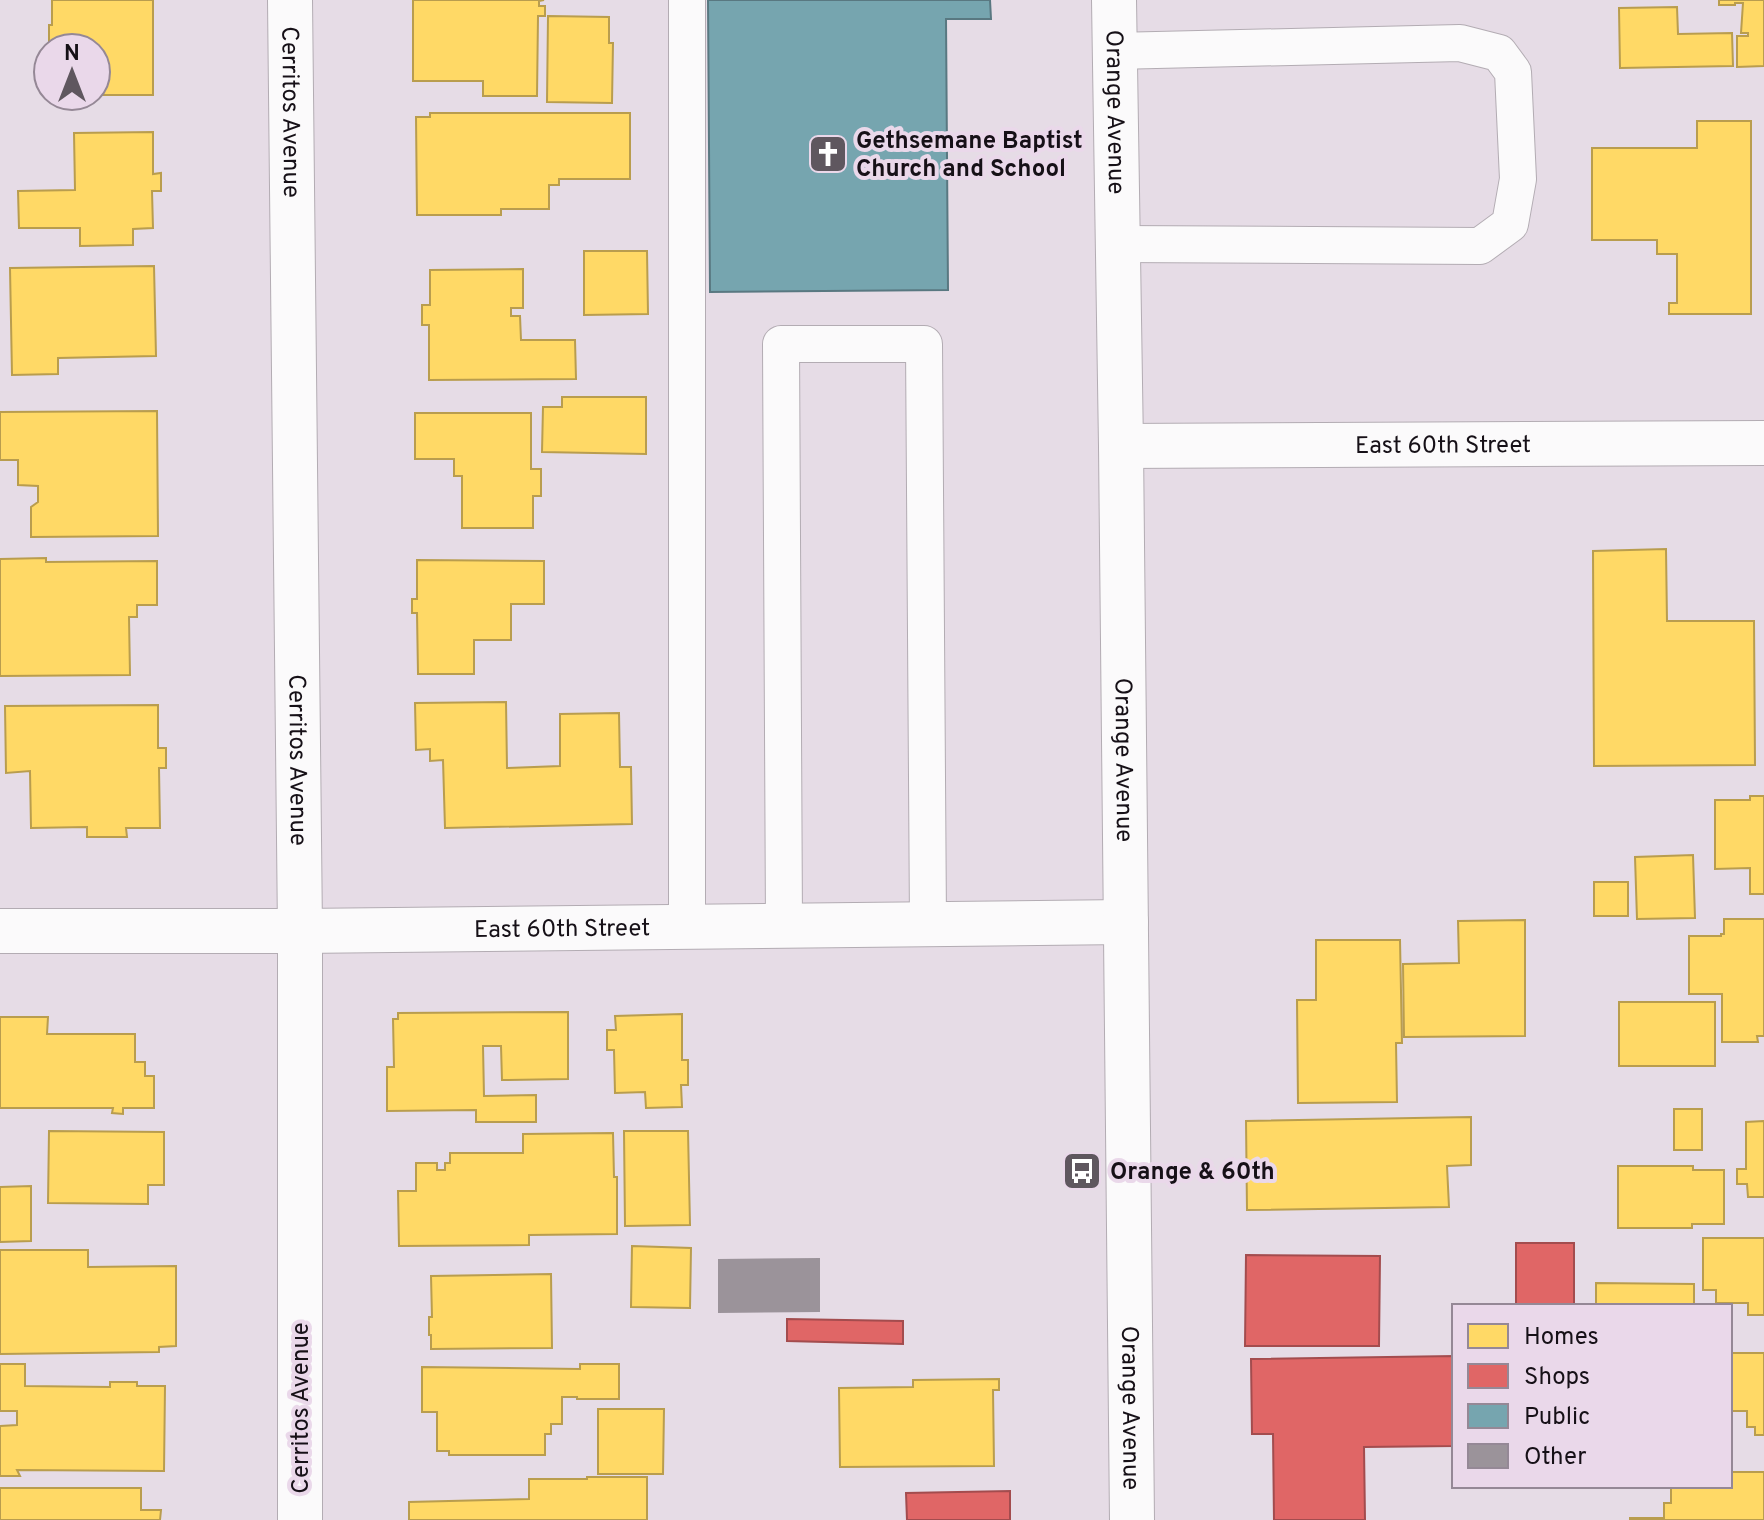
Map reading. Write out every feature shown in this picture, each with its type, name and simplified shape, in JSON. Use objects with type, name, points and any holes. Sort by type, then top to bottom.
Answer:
[{"type":"street","name":"Cerritos Avenue","points":[[290,0],[300,931],[300,1520]]},
{"type":"street","name":"Orange Avenue","points":[[1114,0],[1132,1520]]},
{"type":"street","name":"East 60th Street","points":[[1121,446],[1764,443]]},
{"type":"street","name":"East 60th Street","points":[[0,931],[1126,922]]},
{"type":"lane","points":[[687,0],[687,925]]},
{"type":"lane","points":[[1114,51],[1460,43],[1499,53],[1513,72],[1518,179],[1510,224],[1480,246],[1118,244]]},
{"type":"lane","points":[[784,924],[781,344],[924,344],[928,923]]},
{"type":"building: Homes","points":[[52,0],[153,0],[153,95],[112,95],[112,32],[49,32],[49,25],[52,25]]},
{"type":"building: Homes","points":[[413,0],[544,0],[539,1],[539,6],[545,6],[545,16],[538,16],[537,96],[483,96],[483,81],[413,81]]},
{"type":"building: Homes","points":[[1719,0],[1764,0],[1764,66],[1737,67],[1737,36],[1748,36],[1748,33],[1741,33],[1743,3],[1719,5]]},
{"type":"building: Homes","points":[[1677,7],[1678,34],[1732,33],[1733,66],[1620,68],[1619,8]]},
{"type":"building: Homes","points":[[548,16],[609,17],[609,43],[613,43],[612,103],[547,102]]},
{"type":"building: Homes","points":[[430,113],[630,113],[630,179],[559,179],[559,185],[549,185],[549,209],[501,209],[501,215],[417,215],[416,117],[430,117]]},
{"type":"building: Homes","points":[[1697,121],[1751,121],[1751,314],[1669,314],[1669,303],[1677,303],[1677,254],[1657,254],[1657,240],[1592,240],[1592,148],[1697,148]]},
{"type":"building: Homes","points":[[153,132],[153,174],[161,173],[161,191],[152,191],[153,228],[133,229],[133,245],[80,246],[80,228],[19,228],[18,191],[75,190],[74,133]]},
{"type":"building: Homes","points":[[584,251],[647,251],[648,314],[584,315]]},
{"type":"building: Homes","points":[[154,266],[156,356],[58,358],[58,374],[12,375],[10,268]]},
{"type":"building: Homes","points":[[523,269],[523,308],[511,308],[511,316],[520,316],[521,340],[575,340],[576,379],[429,380],[429,325],[422,325],[422,305],[430,305],[430,270]]},
{"type":"building: Homes","points":[[562,397],[646,397],[646,454],[542,452],[543,407],[562,407]]},
{"type":"building: Homes","points":[[157,411],[158,536],[31,537],[31,507],[38,502],[38,486],[18,485],[18,460],[0,460],[0,412]]},
{"type":"building: Homes","points":[[415,413],[531,413],[531,469],[541,469],[541,496],[533,496],[533,528],[462,528],[462,476],[454,476],[454,459],[415,459]]},
{"type":"building: Homes","points":[[1666,549],[1667,621],[1754,621],[1755,765],[1594,766],[1593,551]]},
{"type":"building: Homes","points":[[46,558],[46,562],[157,561],[157,605],[137,605],[137,617],[129,617],[130,675],[0,676],[0,559]]},
{"type":"building: Homes","points":[[417,560],[544,561],[544,604],[511,604],[511,640],[474,640],[474,674],[418,674],[417,613],[412,613],[412,599],[417,599]]},
{"type":"building: Homes","points":[[506,702],[507,768],[560,766],[560,714],[619,713],[620,767],[631,767],[632,824],[445,828],[443,760],[430,761],[430,749],[416,750],[415,703]]},
{"type":"building: Homes","points":[[158,705],[158,748],[166,748],[166,768],[159,768],[160,828],[126,828],[127,837],[87,837],[87,827],[31,828],[30,771],[6,773],[5,706]]},
{"type":"building: Homes","points":[[1750,796],[1764,796],[1764,894],[1750,894],[1750,868],[1715,869],[1715,800],[1750,800]]},
{"type":"building: Homes","points":[[1693,855],[1695,918],[1637,919],[1635,857]]},
{"type":"building: Homes","points":[[1594,882],[1628,882],[1628,916],[1594,916]]},
{"type":"building: Homes","points":[[1724,919],[1764,919],[1764,1036],[1757,1036],[1758,1042],[1722,1042],[1722,994],[1689,994],[1689,936],[1721,936],[1724,934]]},
{"type":"building: Homes","points":[[1525,920],[1525,1036],[1404,1037],[1403,964],[1459,963],[1458,921]]},
{"type":"building: Homes","points":[[1316,940],[1400,940],[1402,1043],[1396,1043],[1397,1102],[1298,1103],[1297,1000],[1316,1000]]},
{"type":"building: Homes","points":[[1619,1002],[1715,1002],[1715,1066],[1619,1066]]},
{"type":"building: Homes","points":[[568,1012],[568,1079],[502,1080],[501,1046],[483,1046],[484,1096],[536,1095],[536,1122],[476,1122],[476,1110],[387,1111],[387,1067],[394,1067],[393,1019],[398,1019],[398,1013]]},
{"type":"building: Homes","points":[[682,1014],[682,1060],[688,1060],[688,1085],[681,1085],[682,1107],[646,1108],[645,1092],[615,1093],[614,1050],[607,1050],[607,1030],[616,1030],[615,1016]]},
{"type":"building: Homes","points":[[0,1017],[48,1017],[47,1034],[135,1034],[135,1062],[145,1062],[145,1076],[154,1076],[154,1108],[123,1108],[123,1114],[112,1113],[113,1108],[0,1108]]},
{"type":"building: Homes","points":[[1674,1109],[1702,1109],[1702,1150],[1674,1150]]},
{"type":"building: Homes","points":[[1471,1117],[1471,1165],[1447,1166],[1449,1207],[1247,1210],[1246,1121]]},
{"type":"building: Homes","points":[[1764,1121],[1764,1197],[1748,1197],[1747,1184],[1737,1184],[1737,1169],[1746,1169],[1746,1122]]},
{"type":"building: Homes","points":[[49,1131],[164,1132],[164,1185],[148,1185],[148,1204],[48,1203]]},
{"type":"building: Homes","points":[[624,1131],[688,1131],[690,1225],[625,1226]]},
{"type":"building: Homes","points":[[613,1133],[617,1234],[529,1235],[529,1245],[399,1246],[398,1191],[416,1191],[416,1163],[437,1163],[437,1170],[445,1170],[445,1163],[450,1163],[450,1153],[523,1153],[523,1134]]},
{"type":"building: Homes","points":[[1618,1166],[1693,1166],[1693,1170],[1724,1170],[1724,1224],[1692,1224],[1692,1228],[1618,1228]]},
{"type":"building: Homes","points":[[31,1186],[31,1241],[0,1242],[0,1187]]},
{"type":"building: Homes","points":[[1703,1238],[1764,1238],[1764,1315],[1748,1315],[1748,1303],[1716,1303],[1716,1290],[1703,1290]]},
{"type":"building: Homes","points":[[632,1246],[691,1248],[690,1308],[631,1307]]},
{"type":"building: Homes","points":[[0,1250],[88,1250],[88,1267],[176,1266],[176,1346],[159,1347],[159,1352],[0,1354]]},
{"type":"building: Homes","points":[[551,1274],[552,1348],[431,1349],[431,1276]]},
{"type":"building: Homes","points":[[1596,1283],[1694,1284],[1694,1304],[1596,1304]]},
{"type":"building: Homes","points":[[1732,1353],[1764,1353],[1764,1435],[1755,1435],[1755,1427],[1747,1427],[1747,1411],[1732,1411]]},
{"type":"building: Homes","points":[[0,1364],[25,1364],[25,1386],[110,1387],[110,1382],[137,1382],[137,1386],[165,1386],[164,1471],[17,1470],[20,1476],[0,1476],[0,1426],[17,1425],[17,1411],[0,1411]]},
{"type":"building: Homes","points":[[580,1364],[619,1364],[619,1399],[562,1397],[562,1424],[551,1424],[551,1434],[545,1434],[545,1455],[449,1455],[449,1451],[437,1451],[437,1412],[422,1412],[422,1367],[580,1369]]},
{"type":"building: Homes","points":[[999,1379],[999,1390],[993,1390],[994,1466],[840,1467],[839,1388],[913,1387],[913,1380]]},
{"type":"building: Homes","points":[[598,1409],[664,1409],[663,1474],[598,1474]]},
{"type":"building: Homes","points":[[1732,1472],[1764,1472],[1764,1520],[1630,1520],[1664,1518],[1664,1503],[1671,1503],[1671,1488],[1732,1488]]},
{"type":"building: Homes","points":[[647,1477],[647,1520],[409,1520],[409,1502],[529,1499],[529,1479]]},
{"type":"building: Homes","points":[[0,1488],[141,1488],[141,1510],[161,1510],[160,1520],[0,1520]]},
{"type":"building: Shops","points":[[1516,1243],[1574,1243],[1574,1304],[1516,1304]]},
{"type":"building: Shops","points":[[1246,1255],[1380,1256],[1379,1346],[1245,1346]]},
{"type":"building: Shops","points":[[787,1319],[903,1321],[903,1344],[787,1341]]},
{"type":"building: Shops","points":[[1452,1356],[1452,1446],[1364,1447],[1365,1520],[1274,1520],[1273,1434],[1252,1434],[1251,1359]]},
{"type":"building: Shops","points":[[1010,1491],[1010,1520],[907,1520],[906,1493]]},
{"type":"building: Public","name":"Gethsemane Baptist Church and School","points":[[708,0],[990,0],[991,19],[946,19],[948,290],[710,292]]},
{"type":"building: Other","points":[[820,1258],[820,1312],[718,1313],[718,1259]]},
{"type":"place","name":"Gethsemane Baptist Church and School","points":[[828,154]]},
{"type":"place","name":"Orange & 60th","points":[[1082,1171]]}]
